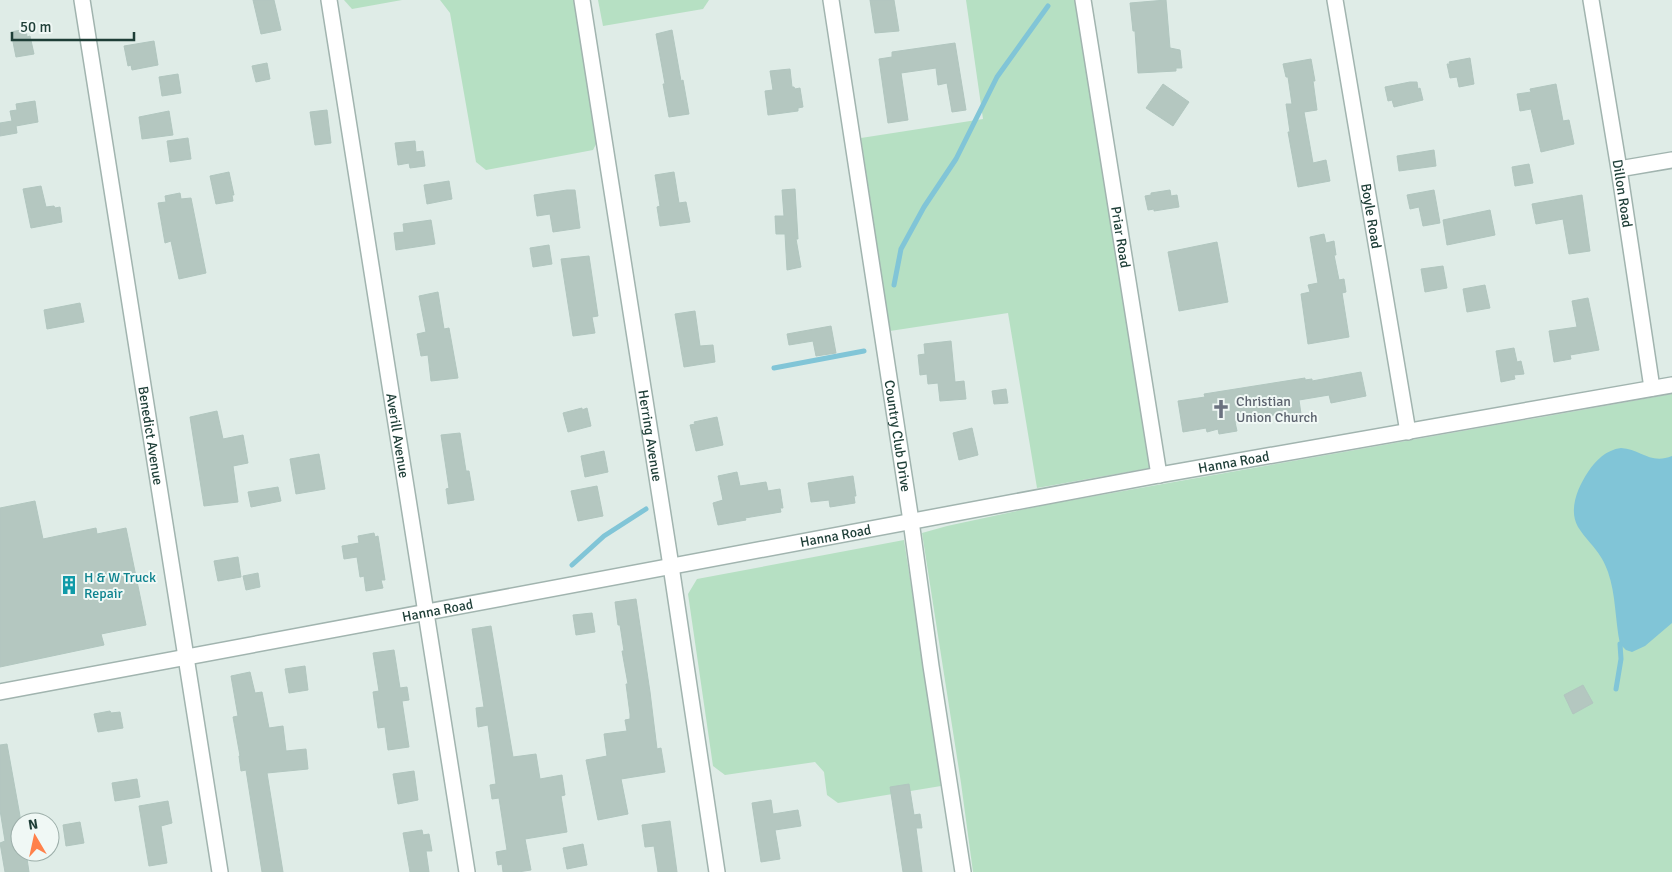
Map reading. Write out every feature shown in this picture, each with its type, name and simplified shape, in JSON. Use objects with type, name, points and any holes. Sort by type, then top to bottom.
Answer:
[{"type":"street","name":"Benedict Avenue","points":[[82,0],[220,872]]},
{"type":"street","name":"Averill Avenue","points":[[329,0],[467,872]]},
{"type":"street","name":"Herring Avenue","points":[[582,0],[717,872]]},
{"type":"street","name":"Country Club Drive","points":[[830,0],[911,521],[963,872]]},
{"type":"street","name":"Priar Road","points":[[1083,0],[1160,475]]},
{"type":"street","name":"Boyle Road","points":[[1335,0],[1408,432]]},
{"type":"street","name":"Dillon Road","points":[[1591,0],[1652,388]]},
{"type":"street","points":[[1619,169],[1672,160]]},
{"type":"street","name":"Hanna Road","points":[[0,692],[1160,475],[1672,385]]},
{"type":"green space","points":[[344,0],[402,0],[352,9]]},
{"type":"green space","points":[[440,0],[578,0],[599,138],[593,150],[486,170],[476,162],[450,13]]},
{"type":"green space","points":[[598,0],[709,0],[703,9],[603,26]]},
{"type":"green space","points":[[966,0],[1080,0],[1150,468],[1037,488],[1008,313],[890,331],[861,138],[983,119]]},
{"type":"green space","points":[[1672,394],[1672,872],[973,872],[922,533],[1044,505]]},
{"type":"green space","points":[[904,540],[941,786],[838,803],[827,795],[824,772],[815,762],[725,775],[713,766],[688,594],[697,579]]},
{"type":"water","points":[[1621,448],[1651,458],[1658,459],[1672,456],[1672,623],[1645,646],[1632,652],[1626,650],[1620,644],[1613,590],[1605,565],[1578,527],[1574,513],[1578,492],[1591,468],[1606,453]]},
{"type":"building","points":[[253,0],[274,0],[281,30],[261,34]]},
{"type":"building","points":[[870,0],[894,0],[899,31],[875,33]]},
{"type":"building","points":[[1166,0],[1170,48],[1180,50],[1182,68],[1176,68],[1176,71],[1138,73],[1135,31],[1133,31],[1130,3]]},
{"type":"building","points":[[26,29],[27,37],[30,36],[34,54],[16,57],[11,32]]},
{"type":"building","points":[[672,30],[689,114],[669,117],[656,34]]},
{"type":"building","points":[[154,41],[158,65],[132,70],[131,65],[128,66],[124,46]]},
{"type":"building","points":[[955,43],[966,110],[952,112],[947,83],[938,85],[936,68],[901,73],[908,120],[888,123],[879,59],[892,57],[892,52]]},
{"type":"building","points":[[1470,58],[1474,84],[1459,87],[1457,77],[1450,78],[1447,64]]},
{"type":"building","points":[[1311,59],[1317,110],[1304,112],[1313,163],[1326,160],[1330,181],[1298,187],[1288,132],[1290,132],[1286,104],[1292,104],[1288,77],[1286,77],[1283,64]]},
{"type":"building","points":[[267,63],[270,79],[256,82],[252,66]]},
{"type":"building","points":[[790,69],[792,87],[795,89],[800,88],[803,107],[798,108],[798,111],[768,115],[765,91],[773,90],[770,71]]},
{"type":"building","points":[[178,74],[181,93],[162,96],[159,77]]},
{"type":"building","points":[[1417,82],[1423,100],[1394,107],[1392,100],[1388,101],[1385,87]]},
{"type":"building","points":[[1163,84],[1189,102],[1173,126],[1146,108]]},
{"type":"building","points":[[1556,84],[1563,121],[1569,120],[1574,144],[1541,152],[1531,109],[1520,111],[1517,94],[1531,92],[1530,89]]},
{"type":"building","points":[[35,101],[38,122],[16,126],[17,133],[0,136],[0,123],[12,121],[10,111],[17,110],[16,104]]},
{"type":"building","points":[[327,110],[331,143],[315,145],[310,112]]},
{"type":"building","points":[[169,111],[173,135],[142,139],[139,117]]},
{"type":"building","points":[[188,138],[191,159],[170,162],[167,141]]},
{"type":"building","points":[[415,141],[416,152],[423,151],[425,166],[410,168],[409,163],[398,165],[395,143]]},
{"type":"building","points":[[1434,150],[1436,166],[1399,171],[1397,156]]},
{"type":"building","points":[[1529,164],[1533,183],[1515,186],[1512,167]]},
{"type":"building","points":[[229,172],[234,195],[232,195],[233,201],[216,204],[210,176]]},
{"type":"building","points":[[674,172],[679,203],[686,202],[690,222],[660,226],[657,207],[660,206],[655,175]]},
{"type":"building","points":[[449,181],[452,199],[427,204],[424,185]]},
{"type":"building","points":[[41,186],[46,207],[60,207],[62,222],[31,228],[23,189]]},
{"type":"building","points":[[795,189],[798,239],[796,239],[801,267],[787,270],[785,234],[776,234],[775,216],[784,216],[782,190]]},
{"type":"building","points":[[575,190],[580,228],[553,232],[550,214],[537,216],[534,195]]},
{"type":"building","points":[[1170,190],[1171,196],[1177,195],[1179,207],[1154,211],[1154,209],[1148,210],[1145,196],[1151,195],[1151,193]]},
{"type":"building","points":[[1434,190],[1440,223],[1423,226],[1419,207],[1410,209],[1407,195]]},
{"type":"building","points":[[180,193],[181,199],[191,198],[206,273],[179,279],[171,241],[165,243],[158,203],[166,202],[165,196]]},
{"type":"building","points":[[1582,195],[1590,251],[1569,254],[1563,219],[1536,224],[1532,204]]},
{"type":"building","points":[[1490,210],[1495,235],[1447,245],[1443,220]]},
{"type":"building","points":[[431,220],[435,244],[396,250],[394,233],[404,232],[403,224]]},
{"type":"building","points":[[1324,234],[1326,243],[1334,241],[1336,255],[1334,255],[1339,280],[1344,279],[1346,292],[1342,293],[1349,337],[1308,344],[1301,294],[1310,292],[1308,285],[1318,283],[1310,237]]},
{"type":"building","points":[[1217,242],[1228,302],[1179,311],[1168,252]]},
{"type":"building","points":[[549,245],[552,264],[533,267],[530,248]]},
{"type":"building","points":[[589,256],[598,316],[592,317],[595,333],[573,336],[561,259]]},
{"type":"building","points":[[1443,266],[1447,288],[1425,292],[1421,269]]},
{"type":"building","points":[[1485,285],[1490,308],[1467,312],[1463,289]]},
{"type":"building","points":[[438,292],[444,329],[449,328],[458,378],[431,381],[428,355],[421,356],[417,334],[426,332],[419,296]]},
{"type":"building","points":[[1588,298],[1599,350],[1570,355],[1571,359],[1554,362],[1549,331],[1577,327],[1572,301]]},
{"type":"building","points":[[80,303],[84,322],[47,329],[44,310]]},
{"type":"building","points":[[695,311],[700,346],[713,345],[715,362],[684,367],[675,314]]},
{"type":"building","points":[[831,326],[836,353],[816,356],[813,341],[789,345],[787,334]]},
{"type":"building","points":[[951,341],[955,382],[964,381],[966,399],[940,401],[938,383],[928,384],[927,374],[920,375],[918,355],[925,354],[924,344]]},
{"type":"building","points":[[1514,348],[1517,362],[1521,361],[1524,374],[1514,375],[1515,379],[1501,382],[1496,351]]},
{"type":"building","points":[[1361,372],[1366,396],[1331,403],[1329,395],[1299,400],[1301,414],[1286,416],[1286,413],[1235,422],[1237,431],[1219,434],[1218,429],[1207,432],[1206,428],[1183,432],[1178,401],[1205,397],[1204,394],[1305,378],[1305,380],[1312,379],[1312,381]]},
{"type":"building","points":[[1006,389],[1008,403],[994,404],[992,391]]},
{"type":"building","points":[[582,408],[582,410],[587,408],[591,426],[568,432],[563,413]]},
{"type":"building","points":[[217,411],[223,439],[243,435],[248,463],[233,466],[238,502],[204,506],[190,417]]},
{"type":"building","points":[[717,417],[723,445],[696,451],[690,425],[695,424],[694,422]]},
{"type":"building","points":[[972,428],[978,455],[959,460],[953,433]]},
{"type":"building","points":[[460,433],[466,471],[469,471],[474,500],[448,504],[446,489],[449,488],[441,435]]},
{"type":"building","points":[[604,451],[608,472],[585,477],[581,456]]},
{"type":"building","points":[[319,454],[325,489],[296,494],[290,459]]},
{"type":"building","points":[[737,472],[740,486],[766,482],[768,491],[780,489],[783,508],[780,508],[781,512],[718,525],[713,503],[723,500],[718,476]]},
{"type":"building","points":[[853,476],[856,496],[854,496],[855,503],[830,507],[829,500],[811,502],[808,483]]},
{"type":"building","points":[[597,486],[603,516],[578,521],[571,491]]},
{"type":"building","points":[[278,487],[281,501],[251,507],[248,492]]},
{"type":"building","name":"H & W Truck Repair","points":[[35,501],[43,539],[96,528],[97,534],[126,528],[146,625],[101,634],[104,645],[0,667],[0,508]]},
{"type":"building","points":[[374,533],[375,537],[378,536],[385,580],[381,580],[383,588],[366,591],[364,576],[360,577],[357,557],[344,559],[342,546],[359,543],[358,536]]},
{"type":"building","points":[[238,557],[241,577],[218,581],[214,561]]},
{"type":"building","points":[[258,573],[260,587],[246,590],[243,576]]},
{"type":"building","points":[[636,599],[657,749],[661,748],[665,772],[621,779],[628,814],[598,820],[586,760],[607,756],[604,734],[627,731],[625,720],[630,719],[626,684],[628,684],[615,602]]},
{"type":"building","points":[[592,613],[595,632],[576,635],[573,615]]},
{"type":"building","points":[[491,626],[513,757],[536,754],[540,779],[562,775],[565,795],[561,796],[567,832],[525,839],[531,870],[518,872],[503,872],[502,864],[498,865],[496,852],[507,850],[499,798],[492,799],[490,785],[496,784],[488,725],[478,727],[476,708],[484,707],[472,629]]},
{"type":"building","points":[[394,650],[400,688],[407,687],[409,700],[402,701],[409,747],[388,750],[385,727],[378,728],[373,692],[379,691],[373,653]]},
{"type":"building","points":[[305,666],[308,690],[289,693],[285,669]]},
{"type":"building","points":[[250,672],[255,693],[262,692],[269,728],[283,726],[286,751],[306,749],[308,769],[267,773],[283,872],[262,872],[246,770],[241,771],[233,717],[238,716],[231,676]]},
{"type":"building","points":[[1583,685],[1593,703],[1573,714],[1564,695]]},
{"type":"building","points":[[110,711],[111,713],[120,712],[123,728],[98,732],[94,714]]},
{"type":"building","points":[[7,744],[19,812],[10,812],[10,862],[28,862],[29,872],[5,872],[0,843],[5,841],[0,810],[0,745]]},
{"type":"building","points":[[414,771],[418,800],[398,804],[393,774]]},
{"type":"building","points":[[137,779],[140,797],[115,801],[112,783]]},
{"type":"building","points":[[909,784],[914,815],[920,814],[922,828],[916,828],[922,872],[903,872],[890,787]]},
{"type":"building","points":[[771,800],[773,814],[798,810],[801,826],[775,830],[780,859],[761,862],[752,803]]},
{"type":"building","points":[[168,801],[172,823],[161,826],[167,863],[149,866],[139,806]]},
{"type":"building","points":[[670,821],[677,872],[658,872],[654,846],[645,847],[642,825]]},
{"type":"building","points":[[80,822],[84,843],[66,846],[63,825]]},
{"type":"building","points":[[422,830],[423,835],[429,834],[432,851],[426,851],[429,872],[410,872],[403,833]]},
{"type":"building","points":[[583,844],[587,865],[567,869],[563,848]]},
{"type":"waterway","points":[[894,285],[901,249],[924,207],[956,159],[997,77],[1048,6]]},
{"type":"waterway","points":[[774,368],[864,351]]},
{"type":"waterway","points":[[572,565],[604,536],[646,509]]},
{"type":"waterway","points":[[1616,689],[1621,659],[1620,644]]},
{"type":"place","name":"Christian Union Church","points":[[1221,409]]},
{"type":"place","name":"H & W Truck Repair","points":[[69,585]]}]
